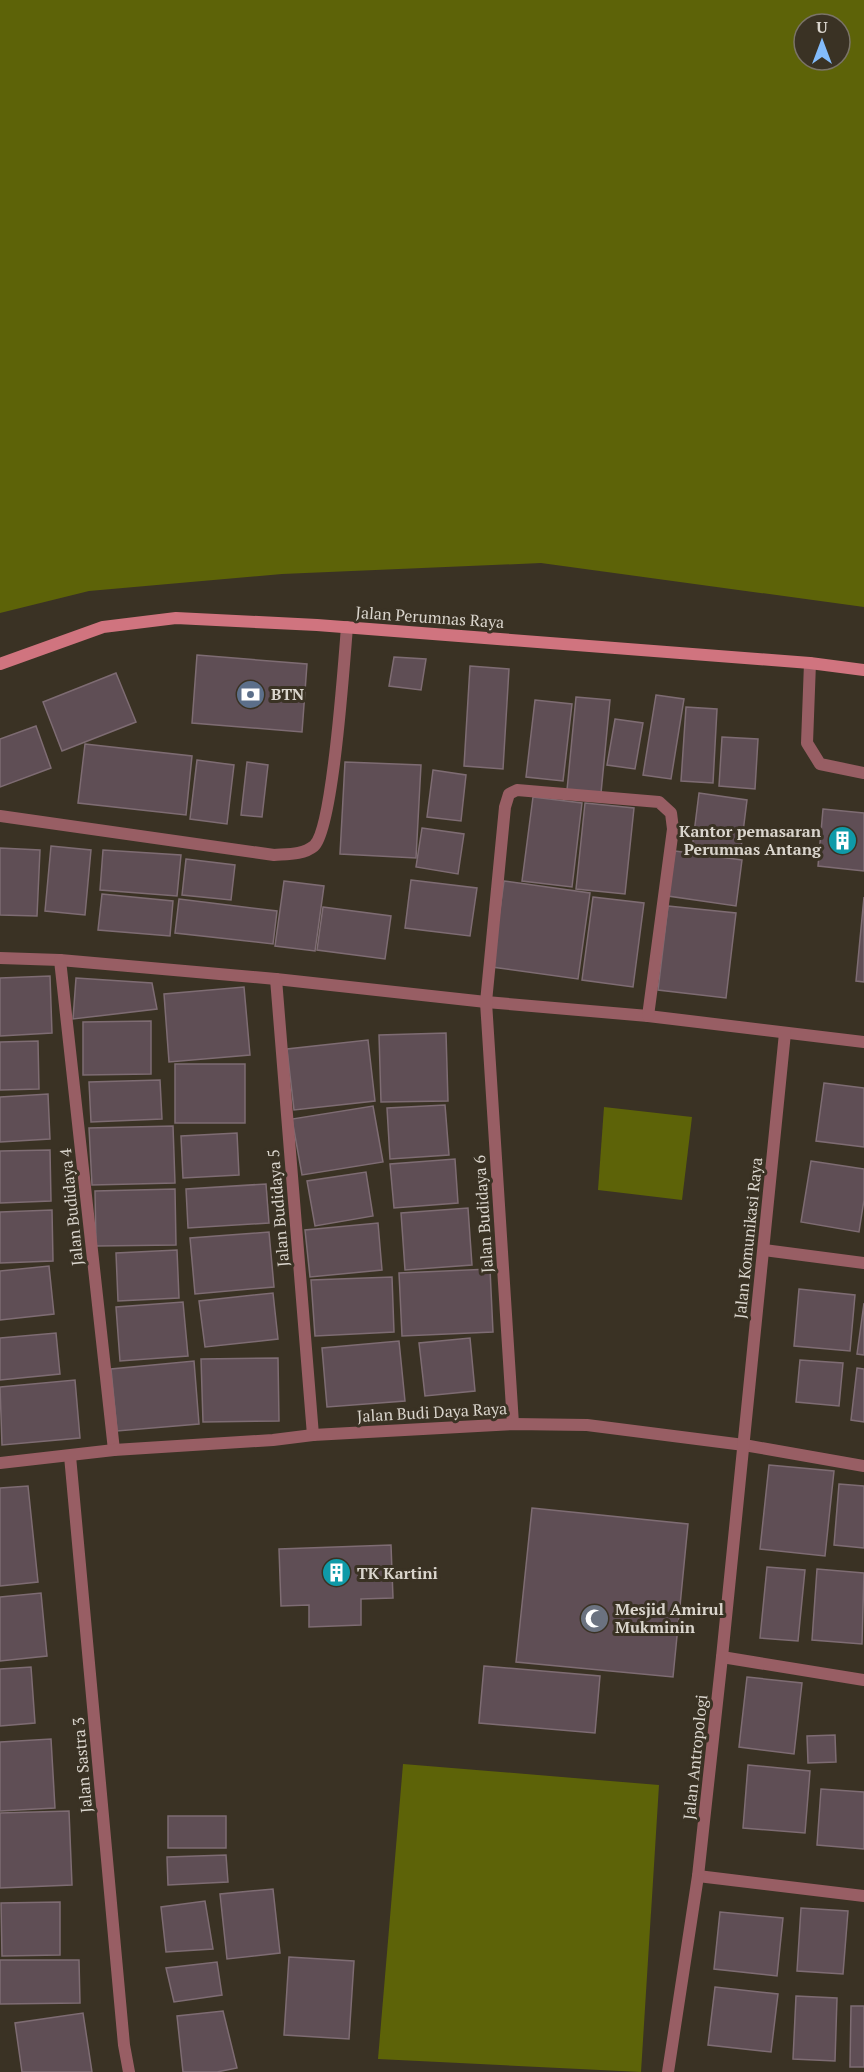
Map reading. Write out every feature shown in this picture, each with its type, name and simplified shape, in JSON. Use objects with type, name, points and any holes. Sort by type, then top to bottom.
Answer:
[{"type":"street","name":"Jalan Perumnas Raya","points":[[0,664],[103,627],[176,618],[347,627],[810,663],[864,670]]},
{"type":"street","points":[[0,816],[274,855],[304,852],[316,845],[325,824],[331,787],[347,627]]},
{"type":"street","points":[[810,663],[807,743],[820,764],[864,773]]},
{"type":"street","name":"Jalan Budidaya 6","points":[[513,1424],[486,1002],[505,807],[509,794],[517,790],[659,802],[671,813],[674,829],[648,1016]]},
{"type":"street","points":[[0,958],[60,960],[276,979],[486,1002],[648,1016],[864,1042]]},
{"type":"street","name":"Jalan Budidaya 4","points":[[60,960],[114,1450]]},
{"type":"street","name":"Jalan Budidaya 5","points":[[276,979],[313,1435]]},
{"type":"street","name":"Jalan Komunikasi Raya","points":[[744,1445],[785,1033]]},
{"type":"street","points":[[764,1250],[864,1263]]},
{"type":"street","name":"Jalan Budi Daya Raya","points":[[0,1463],[114,1450],[273,1440],[313,1435],[513,1424],[587,1425],[744,1445],[795,1456],[864,1466]]},
{"type":"street","name":"Jalan Antropologi","points":[[668,2072],[698,1876],[744,1445]]},
{"type":"street","name":"Jalan Sastra 3","points":[[70,1456],[124,2045],[129,2072]]},
{"type":"street","points":[[722,1657],[864,1680]]},
{"type":"street","points":[[698,1876],[864,1896]]},
{"type":"shaded area","points":[[0,0],[864,0],[864,607],[541,563],[282,574],[89,591],[0,613]]},
{"type":"shaded area","points":[[604,1107],[692,1117],[682,1200],[598,1190]]},
{"type":"shaded area","points":[[403,1764],[659,1785],[641,2072],[378,2059]]},
{"type":"building","name":"BTN","points":[[197,655],[307,664],[302,732],[192,723]]},
{"type":"building","points":[[394,657],[426,659],[421,690],[389,686]]},
{"type":"building","points":[[470,666],[509,669],[503,769],[464,766]]},
{"type":"building","points":[[116,673],[136,722],[62,751],[43,702]]},
{"type":"building","points":[[656,695],[684,699],[671,779],[643,775]]},
{"type":"building","points":[[576,697],[610,700],[601,793],[567,790]]},
{"type":"building","points":[[535,700],[572,704],[563,781],[526,777]]},
{"type":"building","points":[[686,707],[717,709],[713,783],[681,781]]},
{"type":"building","points":[[615,719],[643,723],[635,769],[607,765]]},
{"type":"building","points":[[36,726],[51,768],[0,787],[0,739]]},
{"type":"building","points":[[722,737],[758,739],[755,789],[719,786]]},
{"type":"building","points":[[85,744],[192,756],[186,815],[78,803]]},
{"type":"building","points":[[197,760],[234,765],[227,824],[190,819]]},
{"type":"building","points":[[247,762],[268,765],[262,817],[241,815]]},
{"type":"building","points":[[345,762],[421,765],[416,858],[340,854]]},
{"type":"building","points":[[433,770],[466,775],[461,821],[427,817]]},
{"type":"building","points":[[699,793],[747,800],[740,856],[692,849]]},
{"type":"building","points":[[533,797],[582,803],[572,887],[522,881]]},
{"type":"building","points":[[585,803],[634,808],[625,894],[576,889]]},
{"type":"building","name":"Kantor pemasaran Perumnas Antang","points":[[823,809],[864,813],[864,871],[818,866]]},
{"type":"building","points":[[422,828],[464,834],[458,874],[416,867]]},
{"type":"building","points":[[51,846],[91,850],[85,915],[45,911]]},
{"type":"building","points":[[0,848],[40,850],[37,916],[0,915]]},
{"type":"building","points":[[103,850],[181,855],[177,896],[100,890]]},
{"type":"building","points":[[675,851],[742,860],[736,906],[668,896]]},
{"type":"building","points":[[186,859],[235,865],[231,900],[182,895]]},
{"type":"building","points":[[411,880],[477,888],[470,936],[405,928]]},
{"type":"building","points":[[284,881],[324,886],[315,951],[275,946]]},
{"type":"building","points":[[504,881],[590,893],[578,979],[492,967]]},
{"type":"building","points":[[102,894],[173,901],[170,936],[98,930]]},
{"type":"building","points":[[593,897],[644,903],[633,987],[582,980]]},
{"type":"building","points":[[864,897],[864,982],[856,981]]},
{"type":"building","points":[[179,899],[277,911],[273,944],[175,933]]},
{"type":"building","points":[[668,906],[736,913],[726,998],[658,990]]},
{"type":"building","points":[[323,907],[391,916],[385,959],[317,950]]},
{"type":"building","points":[[50,976],[52,1033],[0,1036],[0,978]]},
{"type":"building","points":[[76,978],[152,983],[157,1009],[73,1019]]},
{"type":"building","points":[[244,987],[250,1055],[169,1062],[164,994]]},
{"type":"building","points":[[151,1021],[151,1074],[83,1075],[83,1022]]},
{"type":"building","points":[[446,1033],[448,1101],[381,1102],[379,1035]]},
{"type":"building","points":[[368,1040],[375,1101],[294,1110],[287,1049]]},
{"type":"building","points":[[38,1041],[39,1089],[0,1090],[0,1042]]},
{"type":"building","points":[[175,1064],[245,1064],[245,1123],[175,1123]]},
{"type":"building","points":[[160,1080],[162,1119],[91,1122],[89,1082]]},
{"type":"building","points":[[824,1083],[864,1088],[864,1147],[816,1141]]},
{"type":"building","points":[[48,1094],[50,1139],[0,1142],[0,1097]]},
{"type":"building","points":[[445,1105],[449,1155],[390,1159],[387,1108]]},
{"type":"building","points":[[373,1106],[383,1162],[302,1175],[292,1119]]},
{"type":"building","points":[[173,1126],[175,1183],[92,1185],[89,1128]]},
{"type":"building","points":[[237,1133],[239,1175],[183,1178],[181,1136]]},
{"type":"building","points":[[50,1150],[51,1201],[0,1203],[0,1151]]},
{"type":"building","points":[[455,1159],[458,1203],[394,1208],[390,1164]]},
{"type":"building","points":[[811,1161],[864,1169],[864,1200],[859,1232],[801,1222]]},
{"type":"building","points":[[366,1172],[373,1216],[315,1226],[307,1181]]},
{"type":"building","points":[[266,1184],[269,1223],[188,1228],[186,1189]]},
{"type":"building","points":[[175,1189],[176,1245],[96,1246],[95,1191]]},
{"type":"building","points":[[468,1208],[472,1265],[405,1270],[401,1213]]},
{"type":"building","points":[[52,1210],[53,1261],[0,1263],[0,1212]]},
{"type":"building","points":[[378,1223],[382,1270],[310,1277],[305,1230]]},
{"type":"building","points":[[269,1232],[274,1287],[195,1294],[190,1238]]},
{"type":"building","points":[[177,1250],[179,1298],[118,1301],[116,1253]]},
{"type":"building","points":[[49,1266],[54,1314],[0,1320],[0,1271]]},
{"type":"building","points":[[490,1269],[493,1332],[402,1336],[399,1273]]},
{"type":"building","points":[[392,1277],[394,1332],[315,1336],[311,1280]]},
{"type":"building","points":[[799,1289],[855,1295],[850,1351],[794,1346]]},
{"type":"building","points":[[273,1293],[278,1339],[205,1347],[199,1301]]},
{"type":"building","points":[[183,1302],[188,1356],[120,1361],[116,1307]]},
{"type":"building","points":[[864,1303],[864,1355],[857,1354]]},
{"type":"building","points":[[56,1333],[60,1374],[0,1380],[0,1338]]},
{"type":"building","points":[[470,1338],[475,1391],[425,1396],[419,1343]]},
{"type":"building","points":[[399,1341],[405,1401],[327,1407],[322,1348]]},
{"type":"building","points":[[278,1358],[279,1421],[203,1422],[201,1359]]},
{"type":"building","points":[[800,1360],[843,1363],[839,1406],[796,1402]]},
{"type":"building","points":[[194,1361],[199,1424],[117,1431],[111,1369]]},
{"type":"building","points":[[857,1368],[864,1369],[864,1422],[851,1420]]},
{"type":"building","points":[[75,1380],[80,1438],[2,1445],[0,1387]]},
{"type":"building","points":[[769,1465],[834,1471],[825,1556],[760,1549]]},
{"type":"building","points":[[839,1484],[864,1486],[864,1548],[834,1545]]},
{"type":"building","points":[[28,1486],[38,1582],[0,1586],[0,1488]]},
{"type":"building","points":[[532,1508],[688,1524],[673,1677],[516,1662]]},
{"type":"building","name":"TK Kartini","points":[[391,1545],[393,1598],[361,1599],[361,1625],[309,1627],[309,1605],[281,1606],[279,1549]]},
{"type":"building","points":[[767,1567],[805,1570],[798,1641],[760,1638]]},
{"type":"building","points":[[817,1569],[864,1573],[862,1644],[812,1640]]},
{"type":"building","points":[[41,1593],[47,1656],[0,1661],[0,1597]]},
{"type":"building","points":[[484,1666],[600,1676],[595,1733],[479,1723]]},
{"type":"building","points":[[31,1667],[35,1723],[0,1726],[0,1669]]},
{"type":"building","points":[[747,1677],[802,1683],[794,1754],[739,1747]]},
{"type":"building","points":[[835,1735],[836,1762],[808,1763],[807,1736]]},
{"type":"building","points":[[51,1739],[55,1808],[0,1811],[0,1742]]},
{"type":"building","points":[[748,1765],[810,1771],[805,1833],[743,1828]]},
{"type":"building","points":[[821,1789],[864,1792],[864,1849],[817,1845]]},
{"type":"building","points":[[69,1811],[72,1885],[0,1888],[0,1813]]},
{"type":"building","points":[[168,1816],[226,1816],[226,1848],[168,1848]]},
{"type":"building","points":[[226,1855],[228,1882],[168,1885],[167,1857]]},
{"type":"building","points":[[273,1889],[280,1953],[227,1959],[220,1894]]},
{"type":"building","points":[[205,1901],[213,1949],[166,1952],[161,1907]]},
{"type":"building","points":[[60,1902],[60,1955],[2,1956],[1,1903]]},
{"type":"building","points":[[801,1908],[848,1911],[843,1974],[797,1971]]},
{"type":"building","points":[[720,1912],[783,1918],[777,1976],[714,1969]]},
{"type":"building","points":[[289,1957],[354,1961],[349,2039],[284,2035]]},
{"type":"building","points":[[0,1960],[79,1960],[80,2003],[0,2004]]},
{"type":"building","points":[[217,1962],[222,1995],[174,2002],[166,1968]]},
{"type":"building","points":[[715,1987],[778,1994],[771,2052],[708,2045]]},
{"type":"building","points":[[796,1996],[837,1998],[835,2061],[793,2059]]},
{"type":"building","points":[[851,2006],[864,2006],[864,2067],[850,2067]]},
{"type":"building","points":[[223,2011],[237,2068],[217,2072],[183,2072],[177,2016]]},
{"type":"building","points":[[83,2013],[92,2072],[22,2072],[15,2023]]},
{"type":"place","name":"BTN","points":[[250,694]]},
{"type":"place","name":"Kantor pemasaran Perumnas Antang","points":[[842,840]]},
{"type":"place","name":"TK Kartini","points":[[336,1573]]},
{"type":"place","name":"Mesjid Amirul Mukminin","points":[[594,1618]]}]
